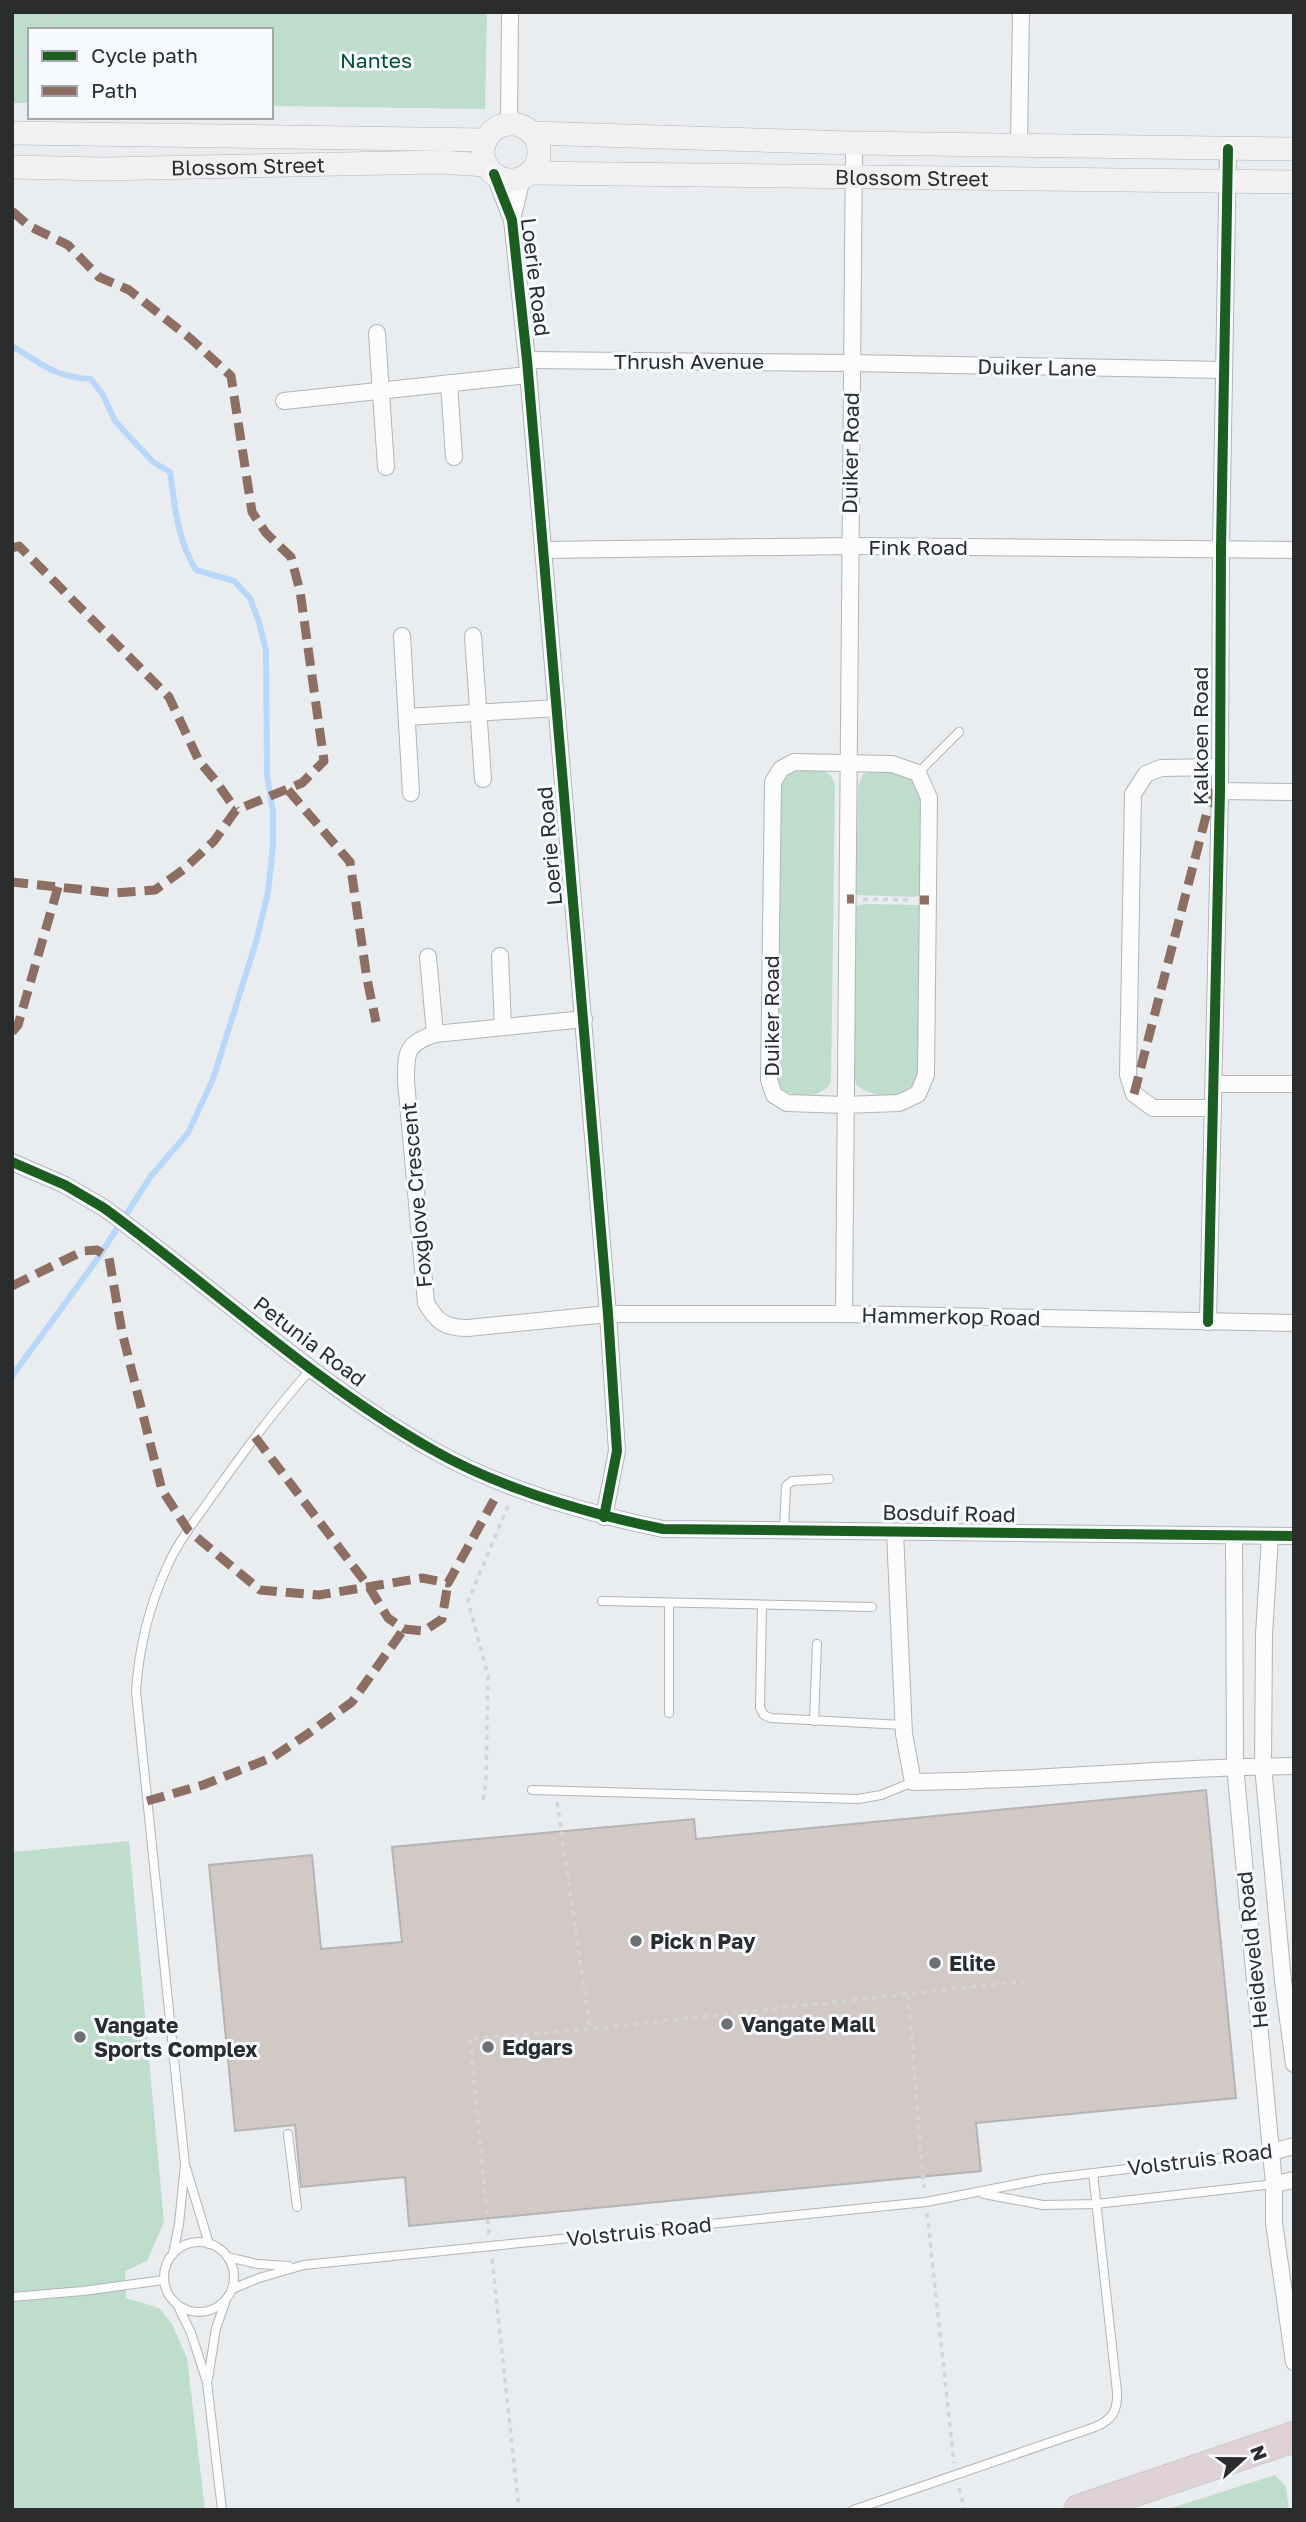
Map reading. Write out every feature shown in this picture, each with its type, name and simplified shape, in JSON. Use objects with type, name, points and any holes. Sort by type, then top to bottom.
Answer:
[{"type":"highway","points":[[1079,2510],[1294,2437]]},
{"type":"street","points":[[509,125],[510,12]]},
{"type":"street","points":[[1019,144],[1021,12]]},
{"type":"street","points":[[509,125],[521,126],[533,133],[539,156],[537,165],[517,180],[508,180],[490,169],[483,153],[485,140],[509,125]]},
{"type":"street","name":"Blossom Street","points":[[12,133],[485,140]]},
{"type":"street","name":"Blossom Street","points":[[533,133],[854,143],[1294,149]]},
{"type":"street","points":[[103,134],[103,169]]},
{"type":"street","name":"Duiker Road","points":[[844,1314],[854,143]]},
{"type":"street","name":"Kalkoen Road","points":[[1208,1322],[1220,791],[1228,149]]},
{"type":"street","name":"Blossom Street","points":[[12,167],[103,169],[439,162],[490,169]]},
{"type":"street","name":"Loerie Road","points":[[490,169],[512,220],[584,1019],[617,1451],[604,1517]]},
{"type":"street","name":"Blossom Street","points":[[526,175],[1294,182]]},
{"type":"street","name":"Loerie Road","points":[[512,220],[526,175]]},
{"type":"street","points":[[377,333],[386,467]]},
{"type":"street","name":"Thrush Avenue","points":[[284,401],[450,383],[527,367],[851,363]]},
{"type":"street","name":"Duiker Lane","points":[[851,363],[1224,370]]},
{"type":"street","points":[[450,383],[454,457]]},
{"type":"street","name":"Fink Road","points":[[543,550],[849,546],[1294,550]]},
{"type":"street","points":[[402,636],[411,793]]},
{"type":"street","points":[[473,636],[483,779]]},
{"type":"street","points":[[407,717],[556,708]]},
{"type":"street","name":"Duiker Road","points":[[794,762],[849,762],[892,764],[918,773],[929,798],[926,1075],[918,1094],[899,1102],[844,1105],[787,1103],[774,1095],[769,1080],[773,782],[781,769],[794,762]]},
{"type":"street","name":"Kalkoen Road","points":[[1213,1108],[1153,1108],[1134,1094],[1128,1075],[1133,794],[1146,774],[1161,768],[1219,767]]},
{"type":"street","points":[[1220,791],[1294,792]]},
{"type":"street","points":[[500,956],[503,1027]]},
{"type":"street","points":[[428,957],[435,1034],[584,1019]]},
{"type":"street","name":"Foxglove Crescent","points":[[435,1034],[417,1041],[409,1051],[406,1062],[426,1303],[434,1318],[455,1328],[468,1328],[608,1314]]},
{"type":"street","points":[[1214,1084],[1294,1084]]},
{"type":"street","name":"Petunia Road","points":[[12,1162],[65,1185],[104,1208],[312,1368],[368,1409],[435,1451],[503,1483],[604,1517]]},
{"type":"street","name":"Hammerkop Road","points":[[608,1314],[844,1314],[1294,1324]]},
{"type":"street","name":"Bosduif Road","points":[[604,1517],[663,1529],[1294,1536]]},
{"type":"street","points":[[895,1532],[903,1725],[913,1782],[1002,1780],[1235,1766],[1294,1766]]},
{"type":"street","name":"Heideveld Road","points":[[1234,1536],[1235,1766],[1274,2184],[1275,2223],[1294,2362]]},
{"type":"street","name":"Heideveld Road","points":[[1270,1536],[1264,1634],[1264,1766],[1283,1981],[1294,2064]]},
{"type":"street","name":"Volstruis Road","points":[[1271,2152],[1294,2146]]},
{"type":"street","name":"Volstruis Road","points":[[1274,2184],[1294,2180]]},
{"type":"lane","points":[[918,773],[959,732]]},
{"type":"lane","points":[[222,2510],[207,2382],[191,2333],[177,2304],[168,2293],[164,2280],[180,2224],[185,2165],[136,1691],[138,1666],[154,1598],[168,1564],[188,1530],[255,1437],[312,1368]]},
{"type":"lane","points":[[784,1531],[789,1483],[829,1479]]},
{"type":"lane","points":[[602,1601],[872,1607]]},
{"type":"lane","points":[[669,1603],[669,1713]]},
{"type":"lane","points":[[762,1605],[760,1709],[764,1715],[771,1718],[903,1725]]},
{"type":"lane","points":[[814,1721],[817,1644]]},
{"type":"lane","points":[[532,1790],[858,1799],[881,1795],[913,1782]]},
{"type":"lane","points":[[288,2134],[297,2207]]},
{"type":"lane","name":"Volstruis Road","points":[[228,2257],[257,2264],[295,2267],[491,2248],[926,2202],[1043,2179],[1271,2152]]},
{"type":"lane","points":[[185,2165],[209,2244]]},
{"type":"lane","points":[[853,2510],[1095,2427],[1110,2418],[1115,2411],[1118,2404],[1115,2371],[1093,2173]]},
{"type":"lane","name":"Volstruis Road","points":[[981,2193],[1043,2205],[1096,2204],[1274,2184]]},
{"type":"lane","points":[[173,2254],[183,2246],[196,2242],[209,2244],[220,2249],[233,2267],[232,2289],[216,2328],[207,2382]]},
{"type":"lane","name":"Volstruis Road","points":[[232,2289],[295,2267]]},
{"type":"lane","points":[[12,2297],[164,2280]]},
{"type":"lane","points":[[177,2304],[186,2310],[208,2311],[226,2300]]},
{"type":"path","points":[[46,28],[59,12]]},
{"type":"path","points":[[12,68],[28,49]]},
{"type":"path","points":[[854,899],[920,900]]},
{"type":"path","points":[[483,1800],[486,1782],[488,1676],[468,1601],[508,1506]]},
{"type":"path","points":[[555,1791],[590,2029]]},
{"type":"path","points":[[519,2510],[470,2039],[590,2029],[1025,1981]]},
{"type":"path","points":[[908,1995],[926,2202],[956,2476],[965,2510]]},
{"type":"green space","name":"Nantes","points":[[12,12],[487,12],[485,109],[273,106],[273,28],[28,28],[28,103],[12,103]]},
{"type":"green space","points":[[795,769],[825,771],[833,779],[835,786],[831,1082],[820,1092],[805,1096],[789,1093],[777,1085],[780,785],[785,775]]},
{"type":"green space","points":[[875,771],[910,774],[923,793],[922,895],[856,895],[858,786],[863,774]]},
{"type":"green space","points":[[921,905],[919,1075],[907,1089],[890,1095],[863,1090],[856,1085],[854,1073],[856,906]]},
{"type":"green space","name":"Vangate Sports Complex","points":[[129,1841],[164,2222],[147,2261],[125,2271],[126,2298],[159,2308],[172,2324],[187,2358],[205,2510],[12,2510],[12,1852]]},
{"type":"green space","points":[[1275,2475],[1286,2487],[1289,2510],[1165,2510]]},
{"type":"building","name":"Vangate Mall","points":[[1206,1790],[1236,2098],[976,2123],[981,2171],[409,2226],[405,2177],[301,2187],[295,2125],[235,2131],[209,1865],[312,1855],[321,1949],[402,1942],[392,1847],[694,1819],[696,1839]]},
{"type":"waterway","points":[[12,346],[57,372],[91,379],[103,395],[115,421],[153,462],[170,472],[181,535],[196,570],[234,581],[250,598],[266,651],[267,775],[273,812],[273,846],[268,892],[256,942],[213,1079],[188,1133],[151,1176],[96,1261],[12,1376]]},
{"type":"marked path","points":[[12,211],[29,226],[68,245],[99,277],[129,290],[191,339],[231,376],[252,512],[266,533],[291,557],[300,591],[324,761],[302,783],[236,810],[214,841],[184,869],[155,890],[113,893],[12,882]]},
{"type":"marked path","points":[[12,548],[19,546],[169,697],[199,761],[236,810]]},
{"type":"marked path","points":[[1134,1094],[1213,789]]},
{"type":"marked path","points":[[288,790],[350,862],[376,1022]]},
{"type":"marked path","points":[[12,1032],[18,1025],[58,887]]},
{"type":"marked path","points":[[847,899],[854,899]]},
{"type":"marked path","points":[[920,900],[929,900]]},
{"type":"marked path","points":[[12,1286],[83,1251],[97,1250],[109,1258],[122,1332],[162,1490],[188,1530],[260,1590],[319,1595],[422,1578],[448,1583],[494,1500]]},
{"type":"marked path","points":[[255,1437],[369,1587],[388,1618],[404,1629],[424,1631],[442,1619],[448,1583]]},
{"type":"marked path","points":[[147,1801],[203,1785],[273,1757],[306,1735],[352,1702],[404,1629]]},
{"type":"cycle path","points":[[1208,1322],[1220,791],[1228,149]]},
{"type":"cycle path","points":[[494,174],[512,220],[527,360],[608,1314],[617,1451],[604,1517]]},
{"type":"cycle path","points":[[12,1162],[65,1185],[104,1208],[306,1365],[390,1424],[433,1450],[488,1477],[574,1508],[663,1529],[1294,1536]]},
{"type":"place","name":"Pick n Pay","points":[[636,1941]]},
{"type":"place","name":"Elite","points":[[935,1963]]},
{"type":"place","name":"Vangate Mall","points":[[727,2024]]},
{"type":"place","name":"Vangate Sports Complex","points":[[80,2037]]},
{"type":"place","name":"Edgars","points":[[488,2047]]}]
